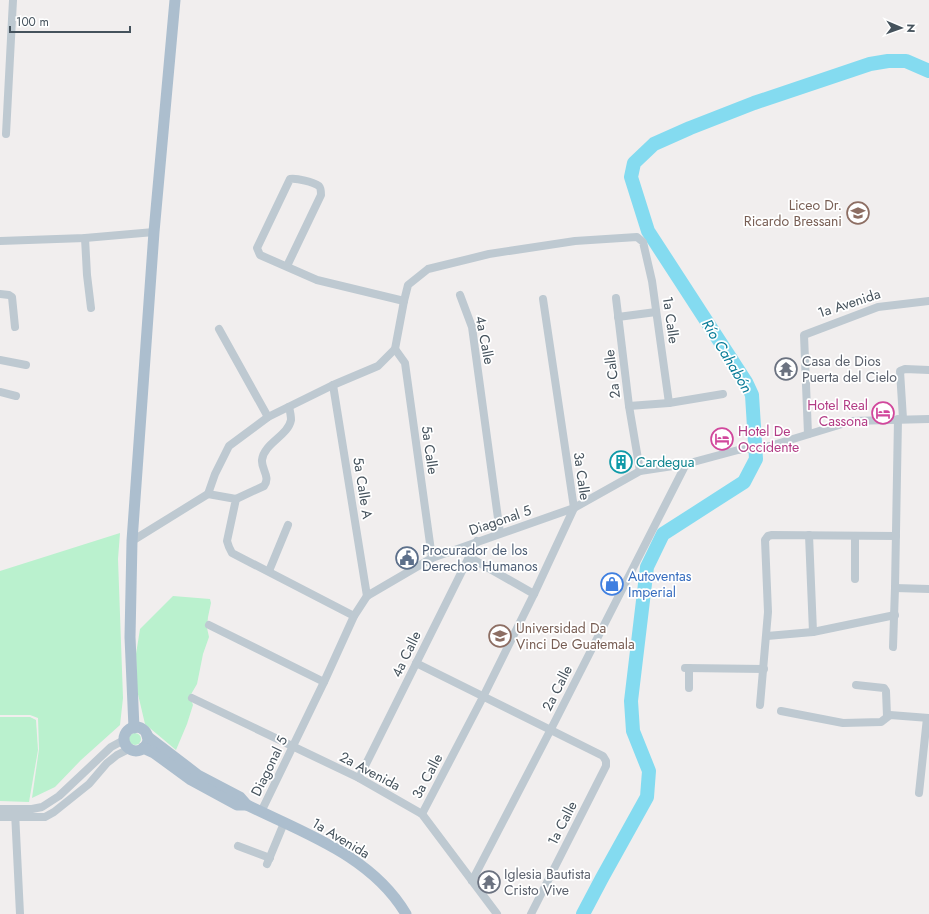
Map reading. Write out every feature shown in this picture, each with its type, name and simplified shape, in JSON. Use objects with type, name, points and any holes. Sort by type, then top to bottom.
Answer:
[{"type":"main road","points":[[134,728],[130,637],[132,541],[154,232],[175,0]]},
{"type":"main road","points":[[134,728],[142,730],[147,736],[146,745],[136,751],[126,744],[127,732],[134,728]]},
{"type":"main road","name":"1a Avenida","points":[[147,736],[198,775],[240,797],[247,805],[330,845],[373,874],[406,914]]},
{"type":"main road","name":"1a Avenida","points":[[143,748],[191,780],[230,802],[237,805],[247,805]]},
{"type":"street","points":[[6,134],[13,0]]},
{"type":"street","points":[[132,541],[208,494],[215,474],[229,446],[268,417],[289,408],[333,385],[378,366],[395,349],[404,301],[317,280],[260,255],[258,248],[290,180],[295,178],[319,186],[321,195],[287,266]]},
{"type":"street","points":[[0,241],[85,238],[154,232]]},
{"type":"street","name":"1a Calle","points":[[404,301],[408,285],[428,269],[489,254],[575,241],[637,237],[643,242],[652,281],[669,403]]},
{"type":"street","points":[[85,238],[86,275],[92,308]]},
{"type":"street","points":[[0,294],[9,295],[12,298],[14,327]]},
{"type":"street","name":"4a Calle","points":[[460,295],[472,327],[500,533]]},
{"type":"street","name":"2a Calle","points":[[616,298],[629,406],[640,471]]},
{"type":"street","name":"3a Calle","points":[[422,814],[483,697],[534,594],[574,508],[543,299]]},
{"type":"street","name":"1a Avenida","points":[[808,434],[804,335],[878,307],[929,301]]},
{"type":"street","points":[[618,317],[656,312]]},
{"type":"street","points":[[219,329],[268,417]]},
{"type":"street","name":"5a Calle","points":[[395,349],[405,363],[432,558]]},
{"type":"street","points":[[0,360],[26,365]]},
{"type":"street","points":[[893,647],[900,419],[900,371],[905,369],[929,370]]},
{"type":"street","name":"5a Calle A","points":[[333,385],[367,596]]},
{"type":"street","points":[[0,392],[16,396]]},
{"type":"street","points":[[629,406],[669,403],[723,394]]},
{"type":"street","points":[[208,494],[236,499],[264,486],[267,479],[262,460],[266,450],[285,430],[290,421],[289,408]]},
{"type":"street","name":"Diagonal 5","points":[[261,812],[354,616],[367,596],[432,558],[476,541],[574,508],[640,471],[686,464],[738,450],[770,446],[852,421],[929,419]]},
{"type":"street","name":"2a Calle","points":[[472,881],[686,464]]},
{"type":"street","points":[[236,499],[227,541],[228,547],[232,553],[354,616]]},
{"type":"street","points":[[269,571],[288,525]]},
{"type":"street","points":[[809,535],[813,632]]},
{"type":"street","points":[[760,704],[767,636],[768,612],[765,540],[768,536],[896,536]]},
{"type":"street","points":[[855,536],[856,579]]},
{"type":"street","name":"4a Calle","points":[[359,778],[476,541]]},
{"type":"street","points":[[469,557],[534,594]]},
{"type":"street","points":[[895,588],[929,589]]},
{"type":"street","points":[[767,636],[813,632],[895,615]]},
{"type":"street","points":[[209,625],[324,682]]},
{"type":"street","points":[[416,663],[550,731]]},
{"type":"street","points":[[689,688],[687,668],[764,669]]},
{"type":"street","points":[[856,685],[885,689],[887,716]]},
{"type":"street","name":"2a Avenida","points":[[192,698],[359,778],[422,814],[497,914]]},
{"type":"street","points":[[781,711],[842,723],[881,722],[887,716],[895,714],[928,718],[919,793]]},
{"type":"street","name":"1a Calle","points":[[531,914],[606,766],[606,761],[603,756],[550,731]]},
{"type":"street","points":[[0,817],[46,805],[59,796],[111,746],[126,744]]},
{"type":"street","points":[[0,808],[15,813]]},
{"type":"street","points":[[15,813],[20,914]]},
{"type":"street","points":[[238,846],[268,861],[284,823]]},
{"type":"green space","points":[[120,533],[118,559],[123,698],[120,725],[81,760],[55,787],[32,798],[39,749],[38,718],[30,715],[0,715],[0,571]]},
{"type":"green space","points":[[173,596],[210,599],[211,603],[207,628],[209,637],[203,654],[197,684],[190,696],[193,705],[176,750],[145,724],[137,690],[136,654],[140,629]]},
{"type":"green space","points":[[0,717],[30,717],[36,720],[38,750],[29,802],[0,801]]},
{"type":"green space","points":[[133,733],[137,733],[141,739],[137,745],[133,745],[129,741],[129,737]]},
{"type":"waterway","name":"Río Cahabón","points":[[583,914],[647,797],[649,771],[633,731],[631,701],[647,567],[663,534],[744,482],[756,459],[752,395],[746,382],[648,231],[631,177],[634,163],[654,144],[690,128],[754,103],[870,64],[888,61],[906,61],[929,71]]},
{"type":"place","name":"Liceo Dr. Ricardo Bressani","points":[[858,213]]},
{"type":"place","name":"Casa de Dios Puerta del Cielo","points":[[786,369]]},
{"type":"place","name":"Hotel Real Cassona","points":[[883,413]]},
{"type":"place","name":"Hotel De Occidente","points":[[722,439]]},
{"type":"place","name":"Cardegua","points":[[621,462]]},
{"type":"place","name":"Procurador de los Derechos Humanos","points":[[407,558]]},
{"type":"place","name":"Autoventas Imperial","points":[[612,584]]},
{"type":"place","name":"Universidad Da Vinci De Guatemala","points":[[500,636]]},
{"type":"place","name":"Iglesia Bautista Cristo Vive","points":[[489,882]]}]
